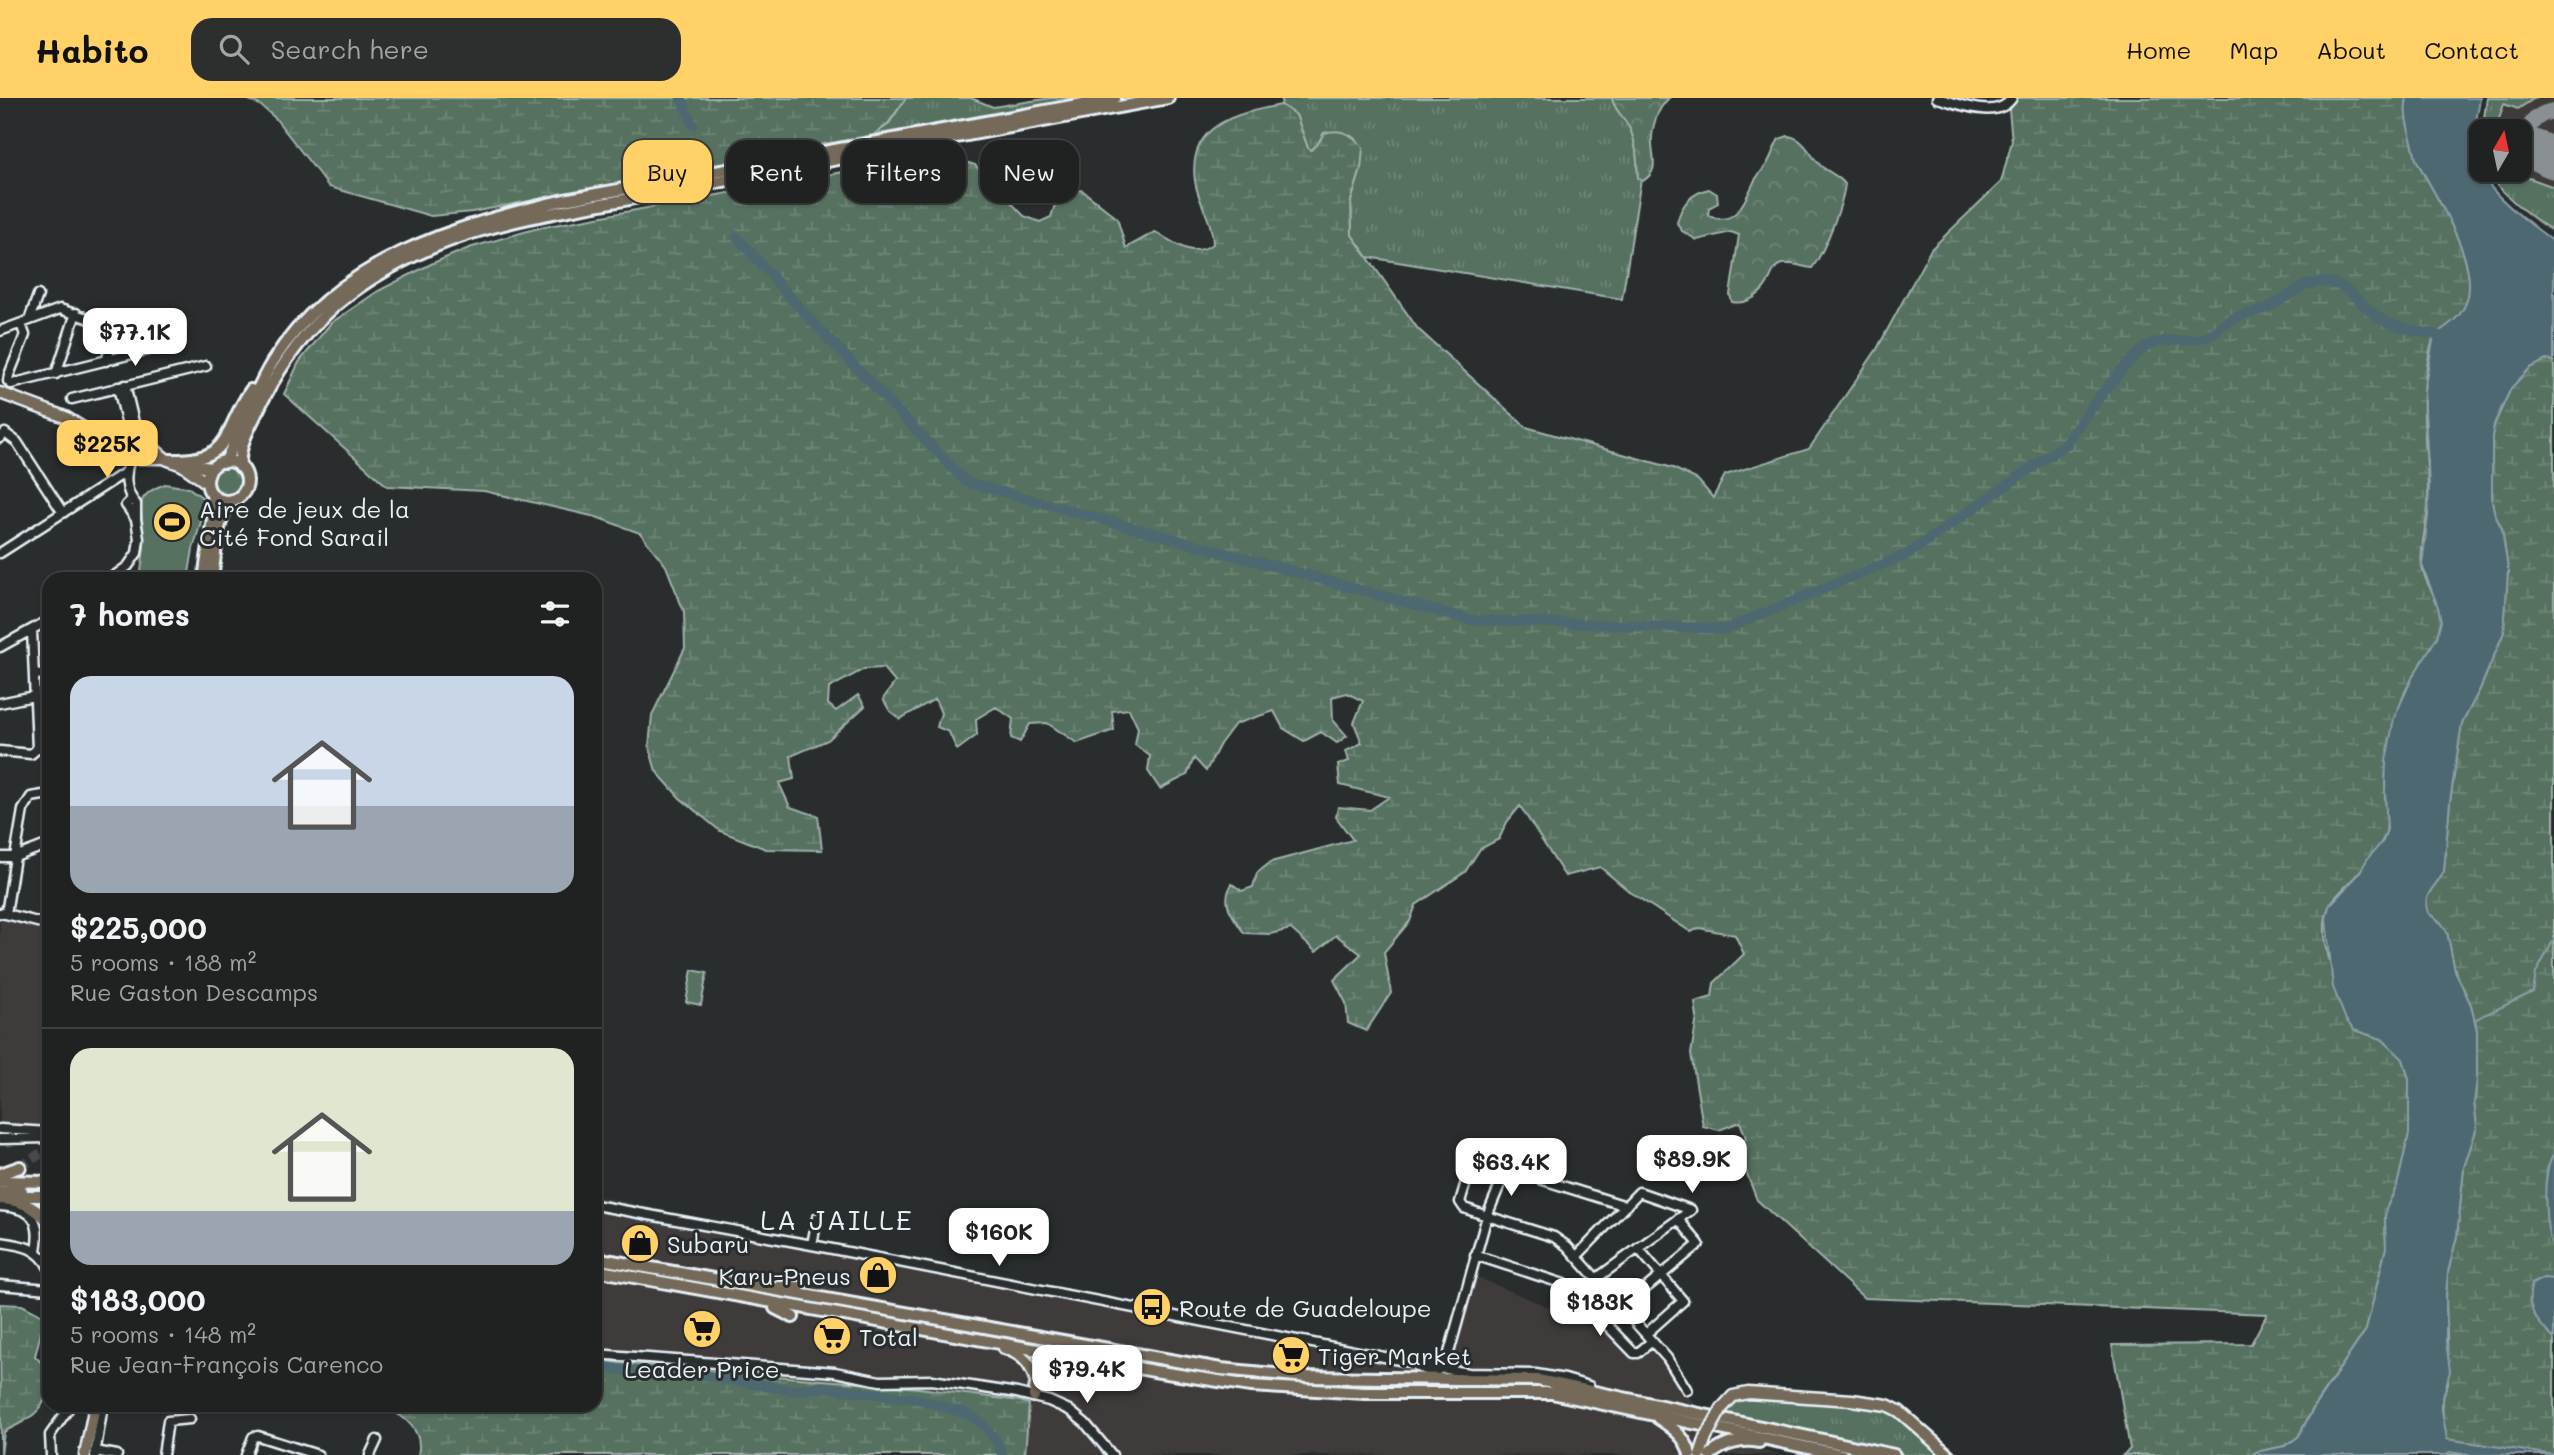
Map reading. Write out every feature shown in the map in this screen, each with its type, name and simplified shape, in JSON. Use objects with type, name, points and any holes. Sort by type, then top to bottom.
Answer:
[{"type":"highway","points":[[225,462],[267,372],[284,345],[307,317],[323,302],[376,265],[427,239],[491,217],[564,200],[1115,98]]},
{"type":"highway","points":[[240,467],[243,441],[264,397],[283,362],[303,337],[331,309],[380,274],[431,248],[464,236],[522,221],[746,176],[1168,98]]},
{"type":"highway","points":[[168,459],[197,460],[217,451],[227,438],[247,395],[267,372]]},
{"type":"highway","points":[[205,572],[214,511],[207,483],[212,468],[225,462],[234,463],[245,474],[247,484],[243,493],[226,508],[213,572]]},
{"type":"highway","points":[[212,495],[220,500],[232,500]]},
{"type":"highway","points":[[0,1174],[20,1167]]},
{"type":"highway","points":[[0,1181],[42,1182]]},
{"type":"highway","points":[[0,1195],[42,1194]]},
{"type":"highway","points":[[0,1195],[30,1206],[42,1216]]},
{"type":"highway","points":[[602,1259],[921,1323]]},
{"type":"highway","points":[[602,1271],[705,1290],[1264,1374],[1357,1379],[1538,1380],[1894,1455]]},
{"type":"highway","points":[[747,1287],[800,1287]]},
{"type":"highway","points":[[705,1290],[735,1300],[782,1310],[793,1317]]},
{"type":"highway","points":[[839,1294],[845,1299],[921,1323],[943,1333],[1017,1353],[1029,1364],[1037,1384]]},
{"type":"highway","points":[[846,1325],[854,1322],[921,1323]]},
{"type":"highway","points":[[943,1333],[1251,1386],[1306,1391],[1552,1393],[1840,1454]]},
{"type":"highway","points":[[1034,1396],[1043,1365],[1053,1358],[1135,1371],[1154,1371]]},
{"type":"highway","points":[[1653,1415],[1677,1432],[1690,1455]]},
{"type":"highway","points":[[1710,1455],[1723,1446],[1754,1440],[1840,1454]]},
{"type":"main road","points":[[0,393],[65,417],[126,456],[168,459]]},
{"type":"main road","points":[[92,434],[133,436],[207,483]]},
{"type":"main road","points":[[126,456],[143,450],[133,436]]},
{"type":"main road","points":[[126,456],[119,442],[133,436]]},
{"type":"main road","points":[[181,465],[212,468]]},
{"type":"main road","points":[[1700,1455],[1706,1437],[1722,1408],[1733,1396],[1748,1393],[1874,1403],[1899,1411],[1949,1455]]},
{"type":"main road","points":[[88,1453],[91,1412]]},
{"type":"street","points":[[1937,98],[1993,110],[2005,107],[2012,98]]},
{"type":"street","points":[[38,295],[25,322],[24,335],[8,381],[11,384],[164,346],[166,343]]},
{"type":"street","points":[[0,331],[60,309],[76,313],[117,328],[106,361]]},
{"type":"street","points":[[56,374],[76,313]]},
{"type":"street","points":[[72,400],[206,366]]},
{"type":"street","points":[[121,386],[133,436]]},
{"type":"street","points":[[0,438],[5,433],[16,442],[63,513]]},
{"type":"street","points":[[120,572],[128,566],[137,553],[139,540],[124,473],[126,456]]},
{"type":"street","points":[[0,554],[124,473]]},
{"type":"street","points":[[0,647],[42,624]]},
{"type":"street","points":[[0,751],[27,754],[36,751],[38,742],[32,630]]},
{"type":"street","points":[[34,675],[42,674]]},
{"type":"street","points":[[0,703],[34,696]]},
{"type":"street","points":[[42,795],[34,796],[26,802],[3,913],[42,923]]},
{"type":"street","points":[[0,857],[15,857],[42,847]]},
{"type":"street","points":[[0,1129],[42,1132]]},
{"type":"street","points":[[0,1139],[42,1138]]},
{"type":"street","points":[[1444,1367],[1475,1255],[1488,1216],[1511,1158],[1509,1154],[1482,1146],[1476,1148],[1461,1205],[1464,1208],[1488,1216],[1554,1237],[1577,1256],[1667,1358],[1687,1390]]},
{"type":"street","points":[[1508,1169],[1626,1206]]},
{"type":"street","points":[[1577,1256],[1639,1192],[1691,1210],[1597,1278]]},
{"type":"street","points":[[0,1206],[23,1209],[31,1214],[35,1220],[38,1241],[36,1251]]},
{"type":"street","points":[[602,1206],[1468,1373],[1536,1374],[1555,1377],[1612,1394]]},
{"type":"street","points":[[811,1245],[817,1218]]},
{"type":"street","points":[[1622,1308],[1699,1244],[1678,1219]]},
{"type":"street","points":[[0,1242],[36,1251],[42,1259]]},
{"type":"street","points":[[1576,1287],[1572,1306],[1575,1311],[1602,1320],[1634,1353],[1638,1353],[1683,1301],[1638,1248]]},
{"type":"street","points":[[1475,1255],[1616,1301]]},
{"type":"street","points":[[0,1285],[42,1288]]},
{"type":"street","points":[[602,1355],[835,1372],[880,1381],[932,1380],[1034,1396],[1077,1416],[1112,1455]]},
{"type":"street","points":[[51,1455],[50,1434],[66,1412]]},
{"type":"street","points":[[101,1412],[88,1453],[117,1455]]},
{"type":"street","points":[[163,1455],[168,1421],[190,1419]]},
{"type":"street","points":[[246,1455],[253,1437],[258,1436],[317,1455]]},
{"type":"street","points":[[370,1455],[377,1440]]},
{"type":"shaded area","points":[[2487,98],[2554,98],[2554,234],[2538,224],[2494,182],[2532,182],[2532,119],[2484,119]]},
{"type":"shaded area","points":[[0,916],[42,925],[42,1128],[19,1132],[0,1130]]},
{"type":"shaded area","points":[[602,1197],[773,1234],[1444,1366],[1465,1272],[1602,1330],[1627,1355],[1635,1359],[1652,1346],[1671,1365],[1680,1384],[1721,1442],[1780,1455],[1025,1455],[1029,1404],[919,1388],[602,1362]]},
{"type":"green space","points":[[245,98],[906,98],[887,125],[873,135],[828,144],[828,140],[726,140],[726,163],[712,166],[712,140],[623,140],[623,183],[472,212],[431,216],[329,187],[275,118],[260,105]]},
{"type":"green space","points":[[906,98],[971,98],[993,107],[1051,98],[1093,98],[873,135],[888,125]]},
{"type":"green space","points":[[1282,98],[1612,98],[1632,133],[1638,177],[1641,179],[1622,299],[1368,257],[1352,235],[1351,201],[1361,169],[1324,133],[1317,145],[1311,150],[1308,148],[1296,115],[1281,105]]},
{"type":"green space","points":[[1612,98],[1669,98],[1656,119],[1652,139],[1653,169],[1643,181],[1638,178],[1632,133]]},
{"type":"green space","points":[[2016,98],[2407,98],[2407,121],[2416,159],[2457,236],[2469,279],[2468,298],[2460,314],[2434,335],[2425,385],[2428,503],[2421,559],[2424,574],[2439,607],[2441,622],[2431,649],[2407,688],[2396,720],[2386,766],[2386,832],[2376,851],[2333,901],[2325,920],[2327,952],[2354,1030],[2382,1039],[2403,1059],[2409,1079],[2409,1134],[2397,1186],[2386,1209],[2386,1248],[2366,1330],[2316,1403],[2298,1437],[2285,1446],[2252,1455],[2123,1455],[2130,1449],[2112,1345],[2251,1344],[2267,1314],[1864,1298],[1757,1200],[1738,1151],[1746,1138],[1740,1122],[1719,1130],[1703,1126],[1691,1054],[1697,1017],[1695,1002],[1712,997],[1714,983],[1744,954],[1735,935],[1699,928],[1691,932],[1630,892],[1600,867],[1565,876],[1520,806],[1507,822],[1499,839],[1480,849],[1465,872],[1416,905],[1410,921],[1384,952],[1391,993],[1366,1031],[1348,1023],[1346,1003],[1334,980],[1361,954],[1336,935],[1316,952],[1291,929],[1270,934],[1244,933],[1229,909],[1227,897],[1232,884],[1242,891],[1253,887],[1257,873],[1271,862],[1353,840],[1336,817],[1338,807],[1370,810],[1389,797],[1340,785],[1338,765],[1349,761],[1346,751],[1362,743],[1354,723],[1363,701],[1347,693],[1332,697],[1333,720],[1347,736],[1337,743],[1321,732],[1304,741],[1283,728],[1274,711],[1235,724],[1220,744],[1206,771],[1194,758],[1187,775],[1160,789],[1148,771],[1150,756],[1135,745],[1138,728],[1129,709],[1112,711],[1114,730],[1077,743],[1047,723],[1030,724],[1020,742],[1011,738],[1013,719],[996,707],[976,719],[977,735],[957,750],[949,732],[937,727],[941,713],[935,699],[900,719],[890,711],[883,699],[895,682],[883,668],[864,669],[829,688],[828,704],[836,711],[858,695],[865,706],[828,740],[791,756],[794,779],[779,783],[790,807],[818,816],[822,850],[766,849],[720,831],[680,798],[656,771],[649,747],[652,715],[685,648],[684,612],[666,566],[640,533],[596,517],[484,491],[387,486],[284,394],[299,362],[331,323],[378,291],[469,248],[538,228],[674,203],[712,203],[712,196],[726,194],[726,203],[828,203],[828,175],[842,172],[842,203],[966,203],[966,162],[980,170],[980,203],[1012,203],[1024,216],[1040,222],[1051,217],[1055,203],[1079,203],[1079,190],[1117,218],[1126,248],[1155,232],[1184,248],[1205,248],[1213,244],[1211,227],[1195,181],[1195,162],[1199,146],[1207,134],[1232,118],[1281,105],[1296,115],[1311,150],[1324,133],[1336,131],[1356,139],[1363,148],[1361,169],[1351,201],[1352,235],[1418,329],[1526,427],[1673,468],[1698,480],[1713,498],[1725,475],[1809,449],[1877,349],[1931,249],[2001,182],[2012,141],[2009,110]]},
{"type":"green space","points":[[2487,98],[2535,98],[2518,109],[2504,104],[2499,119],[2484,119]]},
{"type":"green space","points":[[1788,136],[1799,140],[1821,166],[1845,184],[1837,215],[1812,268],[1779,265],[1759,293],[1744,302],[1732,302],[1730,295],[1739,235],[1731,232],[1697,240],[1682,231],[1677,223],[1679,217],[1684,205],[1692,197],[1709,189],[1717,194],[1718,203],[1709,208],[1708,215],[1717,218],[1732,216],[1743,204],[1779,139]]},
{"type":"green space","points":[[2532,179],[2554,187],[2554,232],[2516,204],[2494,182],[2532,182]]},
{"type":"green space","points":[[2546,360],[2554,361],[2554,1455],[2447,1455],[2449,1451],[2442,1408],[2448,1383],[2446,1294],[2448,1272],[2457,1236],[2464,1167],[2477,1127],[2474,1103],[2477,1031],[2471,1005],[2455,971],[2447,932],[2438,920],[2428,913],[2426,901],[2444,871],[2450,801],[2462,723],[2504,632],[2508,570],[2502,529],[2492,502],[2494,425],[2511,388],[2529,368]]},
{"type":"green space","points":[[227,465],[238,470],[243,481],[238,492],[227,497],[216,492],[211,481],[216,470]]},
{"type":"green space","name":"Aire de jeux de la Cité Fond Sarail","points":[[165,484],[189,488],[207,501],[189,572],[141,572],[144,542],[141,505],[147,494]]},
{"type":"green space","points":[[692,970],[707,973],[701,1005],[686,1002]]},
{"type":"green space","points":[[602,1264],[1259,1379],[1559,1387],[1877,1455],[1859,1455],[1591,1398],[1263,1384],[602,1268]]},
{"type":"green space","points":[[0,1304],[22,1305],[42,1315],[42,1329],[35,1356],[42,1364],[42,1404],[32,1416],[4,1432],[1,1455]]},
{"type":"green space","points":[[602,1362],[919,1388],[1029,1404],[1025,1455],[418,1455],[417,1436],[400,1415],[393,1412],[602,1412]]},
{"type":"green space","points":[[1743,1398],[1879,1408],[1901,1417],[1943,1455],[1904,1455],[1885,1448],[1723,1415],[1729,1406]]},
{"type":"water","points":[[2407,98],[2480,98],[2476,119],[2469,119],[2469,182],[2488,182],[2515,211],[2554,242],[2554,361],[2546,360],[2530,368],[2511,388],[2494,424],[2492,436],[2492,502],[2502,529],[2508,570],[2504,632],[2462,723],[2450,801],[2444,871],[2428,896],[2426,906],[2428,913],[2442,924],[2447,932],[2455,971],[2471,1005],[2477,1031],[2474,1103],[2477,1127],[2464,1167],[2457,1236],[2448,1272],[2446,1294],[2446,1341],[2450,1371],[2441,1405],[2447,1439],[2554,1455],[2470,1455],[2449,1452],[2447,1455],[2252,1455],[2285,1446],[2298,1437],[2316,1404],[2366,1330],[2386,1248],[2386,1209],[2397,1186],[2409,1134],[2409,1079],[2403,1059],[2382,1039],[2354,1030],[2346,1020],[2333,987],[2326,919],[2329,906],[2358,875],[2383,841],[2387,829],[2386,761],[2394,718],[2413,676],[2437,637],[2441,621],[2422,565],[2429,486],[2424,391],[2434,335],[2460,314],[2468,298],[2469,279],[2457,236],[2416,159],[2406,106]]},
{"type":"water","points":[[2554,1155],[2554,1249],[2548,1230],[2545,1201],[2547,1173]]},
{"type":"water","points":[[2543,1278],[2554,1279],[2554,1339],[2538,1321],[2531,1307],[2532,1284]]},
{"type":"waterway","points":[[681,98],[693,125]]},
{"type":"waterway","points":[[737,237],[806,315],[966,482],[1470,620],[1726,629],[1908,554],[2067,443],[2118,375],[2149,345],[2207,336],[2234,318],[2264,309],[2310,284],[2336,284],[2384,321],[2406,329],[2446,337]]},
{"type":"waterway","points":[[2476,1019],[2533,992],[2536,973],[2554,939]]},
{"type":"waterway","points":[[602,1366],[635,1372],[703,1375],[792,1390],[821,1387],[918,1399],[968,1414],[984,1425],[998,1443],[1002,1455]]},
{"type":"taxiway","points":[[2554,111],[2533,121],[2527,140],[2528,150],[2534,159],[2554,171]]},
{"type":"runway","points":[[2532,149],[2554,157]]},
{"type":"tunnel","points":[[20,1167],[42,1153]]},
{"type":"place","name":"Aire de jeux de la Cité Fond Sarail","points":[[172,522]]},
{"type":"place","name":"Subaru","points":[[640,1243]]},
{"type":"place","name":"Karu-Pneus","points":[[878,1275]]},
{"type":"place","name":"Route de Guadeloupe","points":[[1152,1307]]},
{"type":"place","name":"Leader Price","points":[[702,1329]]},
{"type":"place","name":"Total","points":[[832,1336]]},
{"type":"place","name":"Tiger Market","points":[[1291,1355]]},
{"type":"district","name":"LA JAILLE","points":[[837,1219]]}]
